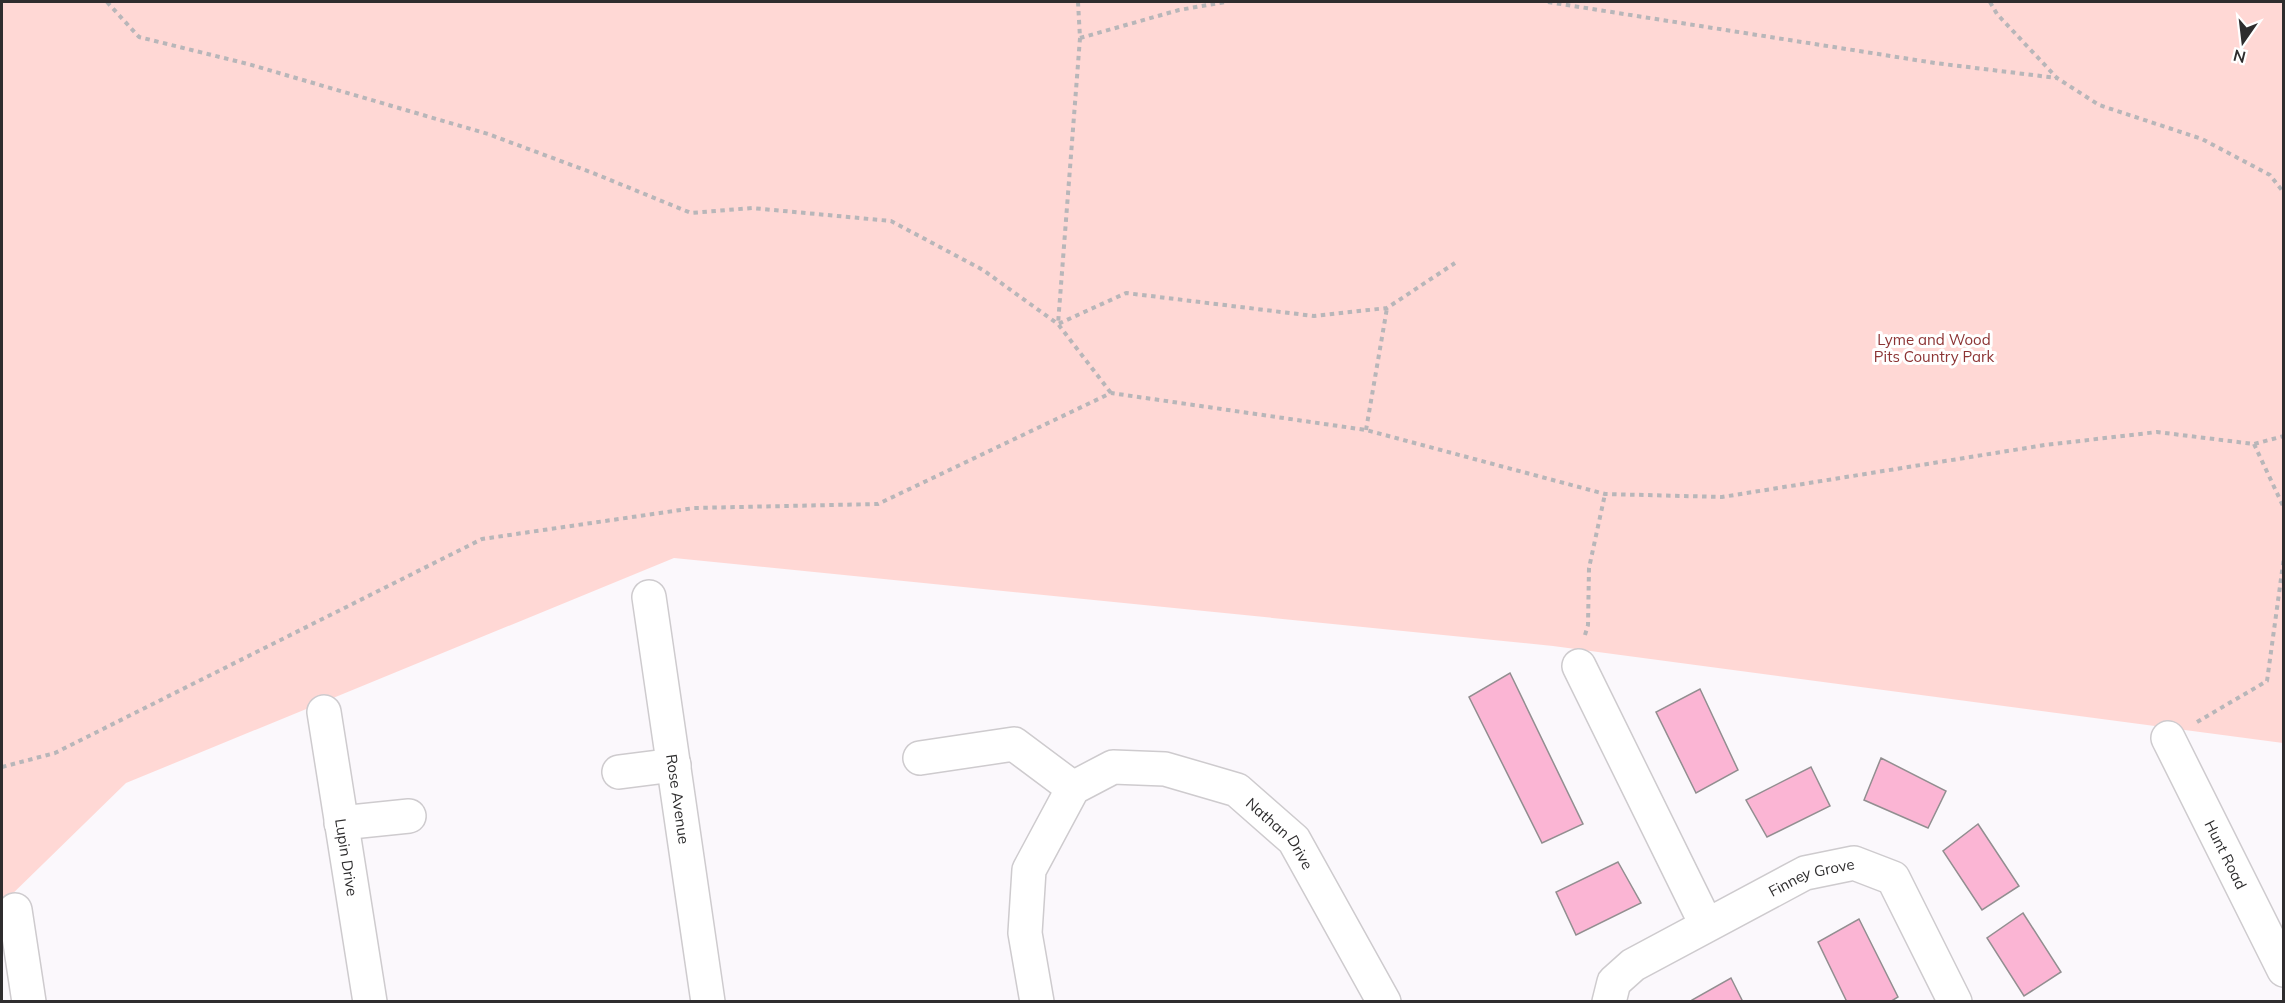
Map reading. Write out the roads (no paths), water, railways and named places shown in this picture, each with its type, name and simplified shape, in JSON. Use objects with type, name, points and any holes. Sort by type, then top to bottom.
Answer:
[{"type":"street","name":"Rose Avenue","points":[[649,597],[708,1002]]},
{"type":"street","points":[[1579,666],[1706,924]]},
{"type":"street","name":"Lupin Drive","points":[[324,712],[370,1002]]},
{"type":"street","name":"Hunt Road","points":[[2168,738],[2283,970]]},
{"type":"street","points":[[920,758],[1014,744],[1073,788],[1029,870],[1025,933],[1037,1002]]},
{"type":"street","points":[[619,772],[674,765]]},
{"type":"street","name":"Nathan Drive","points":[[1073,788],[1113,767],[1165,769],[1237,790],[1293,840],[1384,1002]]},
{"type":"street","points":[[342,823],[409,816]]},
{"type":"street","name":"Finney Grove","points":[[1611,992],[1633,965],[1706,924],[1805,873],[1854,863],[1893,878],[1955,1002]]},
{"type":"street","points":[[15,910],[29,1002]]},
{"type":"park label","name":"Lyme and Wood Pits Country Park","points":[[1934,348]]}]
